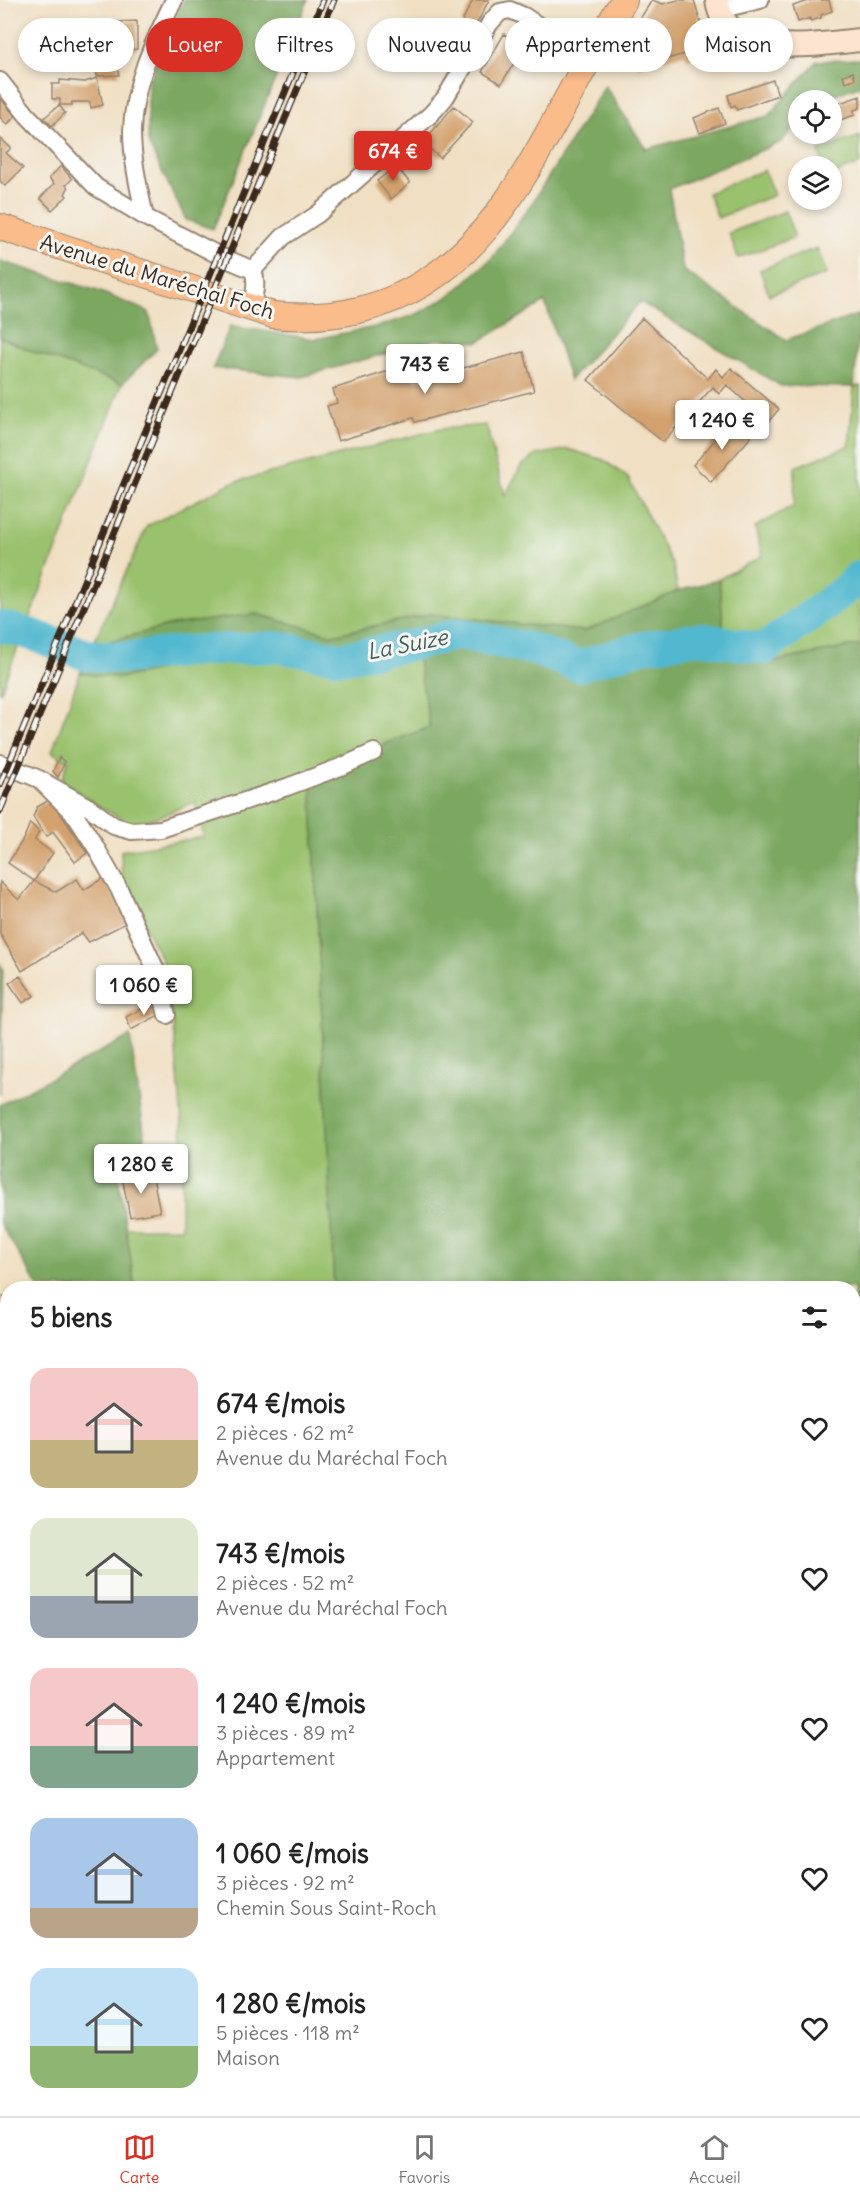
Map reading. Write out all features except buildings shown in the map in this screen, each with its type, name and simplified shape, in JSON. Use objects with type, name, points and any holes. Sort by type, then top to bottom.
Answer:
[{"type":"main road","name":"Avenue du Maréchal Foch","points":[[613,18],[624,0]]},
{"type":"main road","points":[[718,5],[727,22],[735,30],[758,43],[793,46],[860,40]]},
{"type":"main road","name":"Avenue du Maréchal Foch","points":[[0,227],[91,258],[147,273],[250,309],[294,317],[333,315],[380,304],[399,297],[432,279],[468,248],[504,206],[529,167],[582,72]]},
{"type":"street","points":[[145,217],[134,162],[132,130],[135,102],[148,54],[174,0]]},
{"type":"street","points":[[718,5],[760,0]]},
{"type":"street","name":"Avenue du Maréchal Foch","points":[[253,270],[283,237],[318,214],[431,114],[445,98],[490,23],[500,12],[510,10],[527,18]]},
{"type":"street","points":[[0,81],[27,115],[96,187],[145,217],[222,257],[253,270],[256,279],[250,309]]},
{"type":"street","points":[[0,763],[39,779],[90,808],[114,826],[132,831],[161,829],[286,788],[374,752]]},
{"type":"street","points":[[39,779],[75,815],[119,889],[155,968],[167,1015]]},
{"type":"green space","points":[[184,0],[308,0],[301,18],[255,18],[255,72],[278,72],[213,229],[186,220],[148,143],[148,82],[152,72],[243,72],[243,18],[176,18]]},
{"type":"green space","points":[[860,59],[860,86],[842,92],[842,90],[791,90],[817,61]]},
{"type":"green space","points":[[605,86],[646,149],[768,116],[788,94],[788,134],[781,142],[669,189],[683,270],[786,340],[860,314],[854,387],[781,386],[640,302],[570,380],[545,302],[478,342],[437,339],[302,377],[213,368],[230,326],[315,339],[380,326],[417,314],[451,295],[492,258],[534,200]]},
{"type":"green space","points":[[860,136],[860,164],[842,171],[842,156],[821,156],[819,151]]},
{"type":"green space","points":[[764,170],[774,195],[718,218],[708,193]]},
{"type":"green space","points":[[785,211],[795,237],[738,258],[729,233]]},
{"type":"green space","points":[[817,248],[827,274],[769,295],[760,270]]},
{"type":"green space","points":[[0,261],[98,291],[149,312],[157,349],[122,384],[0,337]]},
{"type":"green space","points":[[0,337],[122,384],[0,693]]},
{"type":"green space","points":[[860,386],[860,645],[766,663],[724,633],[719,579],[762,556],[755,527],[794,505],[795,467],[849,446],[854,387]]},
{"type":"green space","points":[[486,425],[505,496],[521,466],[537,455],[568,449],[604,460],[628,478],[673,565],[678,591],[585,632],[430,614],[333,635],[256,614],[172,625],[92,646],[147,526],[231,483],[440,429]]},
{"type":"green space","points":[[719,579],[724,633],[766,663],[860,645],[860,1281],[334,1281],[311,772],[430,727],[416,648],[340,662],[278,652],[206,660],[120,678],[80,673],[92,646],[172,625],[256,614],[333,635],[430,614],[585,631],[678,591]]},
{"type":"green space","points":[[416,648],[430,727],[311,772],[334,1281],[134,1281],[126,1228],[181,1228],[182,1123],[173,1017],[162,961],[122,879],[121,851],[204,837],[195,802],[157,818],[126,821],[61,781],[68,761],[52,752],[80,673],[120,678],[206,660],[278,652],[340,662]]},
{"type":"green space","points":[[0,963],[3,969],[0,1095]]},
{"type":"green space","points":[[130,1036],[145,1137],[118,1176],[134,1281],[35,1281],[0,1223],[0,1105]]},
{"type":"waterway","name":"La Suize","points":[[0,626],[33,635],[86,655],[126,658],[187,651],[277,647],[340,658],[414,645],[458,634],[533,649],[579,666],[638,648],[699,638],[764,649],[840,594],[860,576]]},
{"type":"railway","points":[[0,785],[323,0]]},
{"type":"railway","points":[[0,811],[334,0]]}]
